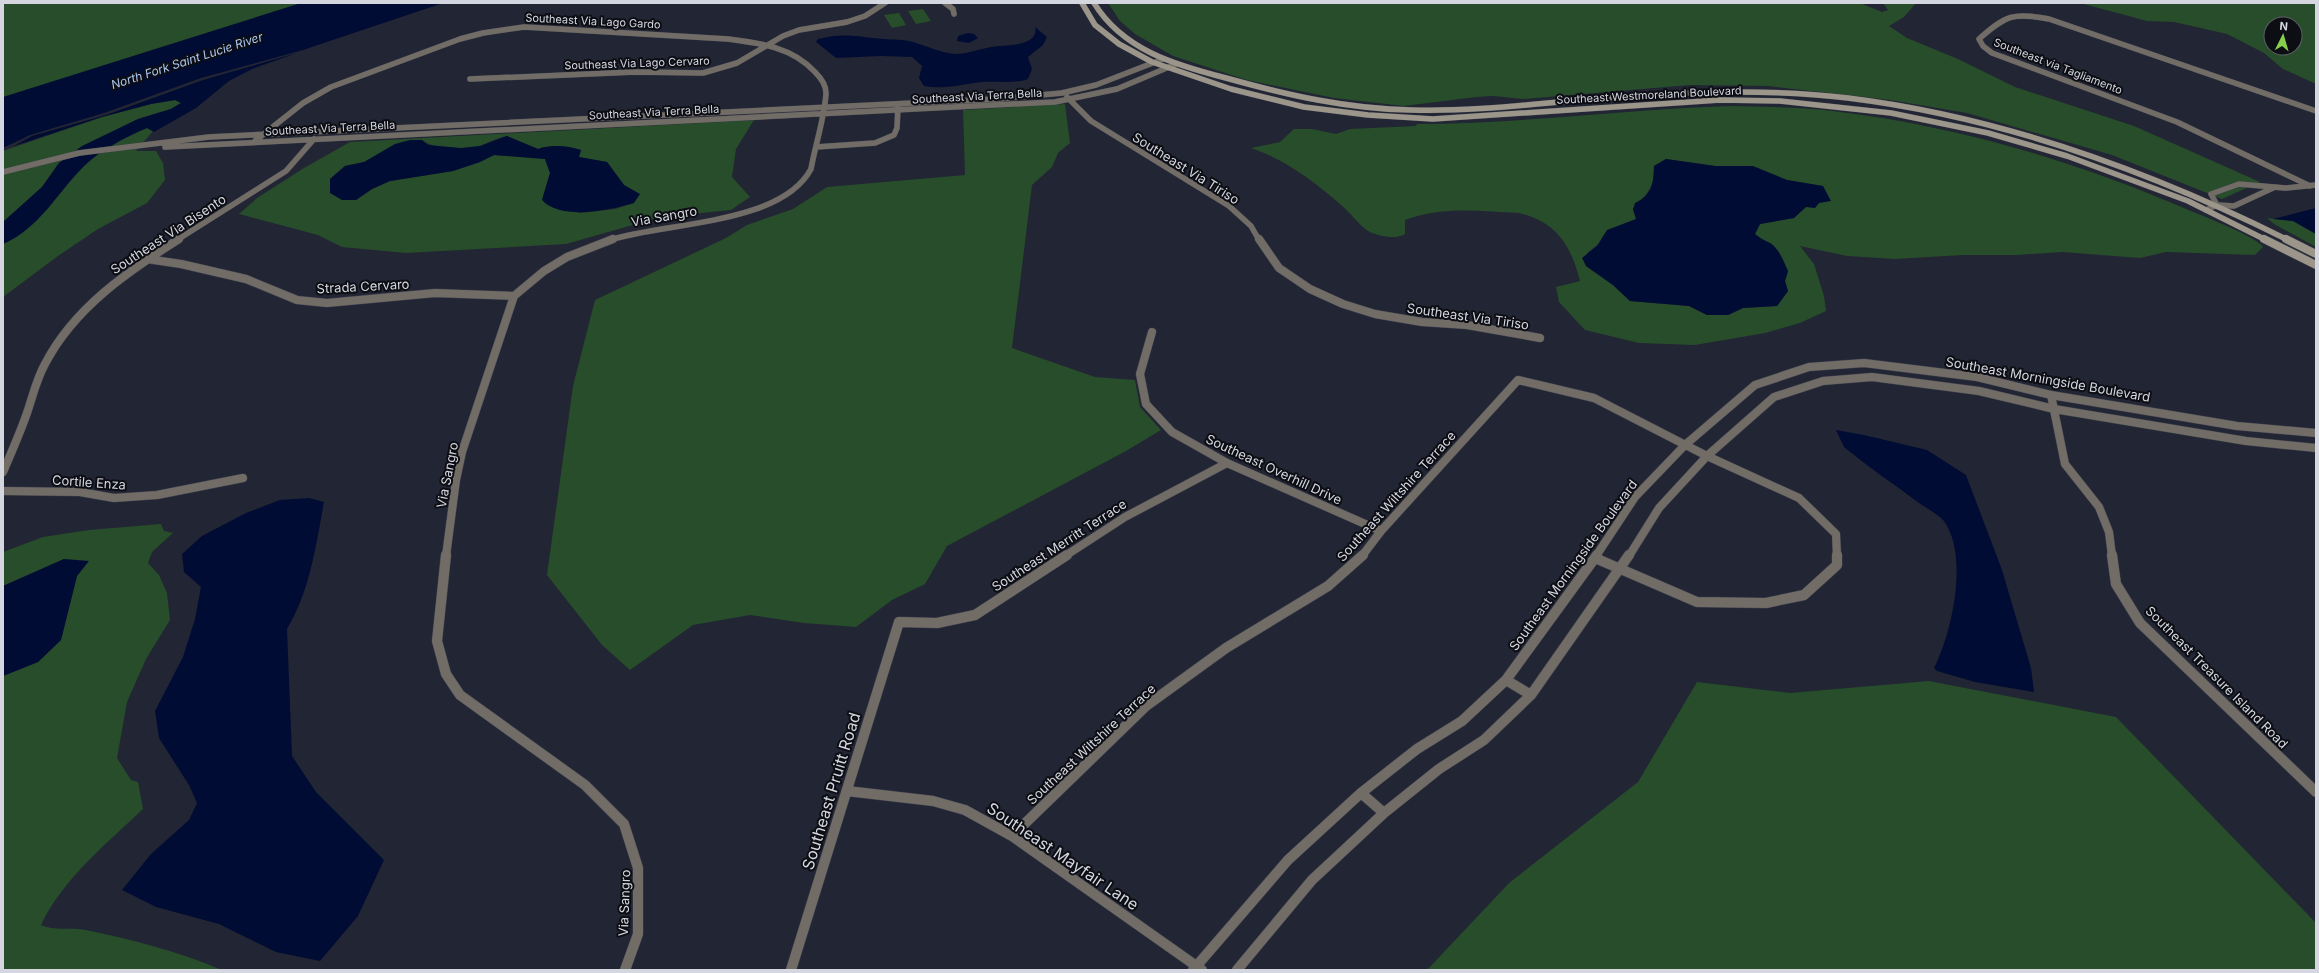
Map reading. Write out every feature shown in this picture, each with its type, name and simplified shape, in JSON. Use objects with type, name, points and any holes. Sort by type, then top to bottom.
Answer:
[{"type":"street","name":"Southeast Via Lago Cervaro","points":[[470,79],[641,72],[703,73],[722,69],[737,63],[783,36],[799,30],[859,18],[886,3]]},
{"type":"street","points":[[945,3],[953,9],[954,14]]},
{"type":"street","name":"Southeast Westmoreland Boulevard","points":[[1082,3],[1090,20],[1099,30],[1123,48],[1152,63],[1167,69],[1301,106],[1360,115],[1400,118],[1470,117],[1720,100],[1780,101],[1891,113],[1988,134],[2067,156],[2188,201],[2316,265]]},
{"type":"street","name":"Southeast Westmoreland Boulevard","points":[[1094,3],[1112,29],[1143,49],[1163,59],[1176,64],[1305,98],[1362,108],[1401,110],[1465,109],[1639,95],[1720,92],[1777,92],[1892,105],[1989,126],[2066,148],[2138,173],[2217,205],[2316,254]]},
{"type":"street","name":"Southeast via Tagliamento","points":[[2313,186],[2177,122],[1992,54],[1983,46],[1979,39],[2004,17],[2012,14],[2049,19],[2316,111]]},
{"type":"street","name":"Southeast Via Lago Gardo","points":[[255,141],[302,103],[331,88],[460,39],[483,33],[524,27],[728,39],[767,45],[789,52],[808,64],[821,78],[826,92],[822,110]]},
{"type":"street","name":"Southeast Via Terra Bella","points":[[126,146],[157,147],[314,139],[822,110],[898,103],[997,99],[1062,93],[1096,84],[1163,59]]},
{"type":"street","name":"Southeast Via Terra Bella","points":[[3,172],[52,158],[126,146],[264,134],[822,110],[898,110],[1070,100],[1126,86],[1176,64]]},
{"type":"street","name":"Southeast Via Tiriso","points":[[1062,93],[1091,121],[1229,206],[1251,226],[1266,251],[1279,268],[1310,289],[1343,304],[1375,314],[1422,322],[1467,325],[1540,338]]},
{"type":"street","points":[[816,147],[884,141],[894,135],[898,103]]},
{"type":"street","name":"Via Sangro","points":[[625,970],[638,934],[638,868],[624,824],[585,785],[460,695],[446,674],[437,641],[442,588],[462,452],[514,296],[544,271],[566,257],[593,245],[631,233],[732,216],[762,207],[790,193],[806,180],[816,147],[822,110]]},
{"type":"street","name":"Southeast Via Bisento","points":[[3,472],[21,430],[44,365],[60,339],[80,314],[101,294],[147,259],[286,171],[314,139]]},
{"type":"street","name":"Southeast via Tagliamento","points":[[2217,205],[2211,194],[2231,185],[2275,187],[2313,186]]},
{"type":"street","name":"Southeast via Tagliamento","points":[[2206,210],[2217,205],[2234,206],[2275,187]]},
{"type":"street","name":"Strada Cervaro","points":[[147,259],[181,264],[246,279],[297,300],[312,302],[327,303],[376,300],[435,293],[514,296]]},
{"type":"street","name":"Southeast Overhill Drive","points":[[1152,332],[1140,374],[1146,404],[1172,432],[1227,463],[1381,532]]},
{"type":"street","points":[[1864,363],[1872,377]]},
{"type":"street","name":"Southeast Morningside Boulevard","points":[[1197,969],[1288,860],[1361,793],[1417,749],[1462,721],[1506,680],[1595,558],[1635,497],[1685,445],[1755,385],[1809,367],[1864,363],[1976,377],[2051,395],[2259,428],[2316,433]]},
{"type":"street","name":"Southeast Morningside Boulevard","points":[[1237,970],[1312,880],[1384,813],[1439,769],[1484,740],[1531,695],[1620,570],[1659,508],[1707,456],[1774,397],[1823,381],[1872,377],[1979,391],[2054,409],[2267,443],[2316,448]]},
{"type":"street","name":"Southeast Wiltshire Terrace","points":[[1012,836],[1146,706],[1226,648],[1328,586],[1358,561],[1381,532],[1518,380],[1594,398],[1707,456],[1799,498],[1836,534],[1838,565],[1804,595],[1766,603],[1697,602],[1620,570]]},
{"type":"street","name":"Southeast Treasure Island Road","points":[[2051,395],[2064,464],[2099,507],[2109,532],[2116,584],[2140,623],[2314,788]]},
{"type":"street","points":[[2259,428],[2267,443]]},
{"type":"street","name":"Southeast Merritt Terrace","points":[[899,622],[932,624],[955,621],[975,615],[1126,517],[1227,463]]},
{"type":"street","name":"Cortile Enza","points":[[3,491],[80,492],[114,498],[157,495],[243,478]]},
{"type":"street","points":[[1595,558],[1620,570]]},
{"type":"street","name":"Southeast Pruitt Road","points":[[791,970],[899,622]]},
{"type":"street","points":[[1506,680],[1531,695]]},
{"type":"street","name":"Southeast Mayfair Lane","points":[[846,791],[934,801],[966,810],[1012,836],[1197,969]]},
{"type":"street","points":[[1361,793],[1384,813]]},
{"type":"green space","points":[[3,3],[346,3],[3,113]]},
{"type":"green space","points":[[1108,3],[1860,3],[1882,12],[1888,10],[1883,3],[1916,3],[1904,17],[1889,26],[1907,38],[1958,59],[2015,87],[2134,126],[2260,182],[2222,199],[2112,155],[1967,113],[1890,100],[1768,86],[1690,85],[1523,99],[1493,96],[1476,97],[1404,106],[1334,98],[1247,80],[1173,56],[1135,34],[1120,21]]},
{"type":"green space","points":[[2080,3],[2316,3],[2316,84],[2283,69],[2268,56],[2303,56],[2303,16],[2263,16],[2263,52],[2227,34],[2174,22],[2147,21]]},
{"type":"green space","points":[[923,9],[931,21],[916,24],[908,11]]},
{"type":"green space","points":[[899,13],[906,25],[892,28],[884,15]]},
{"type":"green space","points":[[175,100],[181,103],[171,109],[138,119],[59,163],[42,187],[3,222],[3,151],[102,117],[151,104]]},
{"type":"green space","points":[[1065,104],[1070,143],[1058,153],[1052,167],[1032,185],[1012,348],[1095,377],[1135,380],[1140,407],[1161,430],[1126,451],[947,546],[925,584],[892,600],[856,627],[804,623],[750,615],[693,625],[630,670],[602,645],[547,575],[573,386],[595,300],[726,238],[747,225],[793,209],[827,187],[965,175],[963,110]]},
{"type":"green space","points":[[1731,106],[1782,107],[1833,111],[1925,126],[1970,136],[2060,161],[2104,176],[2229,227],[2263,247],[2255,255],[2166,252],[2140,258],[2062,252],[1895,259],[1847,256],[1800,246],[1814,264],[1824,296],[1826,311],[1800,323],[1765,333],[1695,345],[1639,343],[1585,330],[1559,302],[1556,287],[1580,281],[1572,256],[1566,246],[1560,237],[1543,222],[1519,213],[1461,210],[1447,211],[1405,220],[1405,234],[1401,236],[1388,237],[1378,235],[1366,230],[1331,196],[1299,172],[1264,153],[1251,148],[1280,142],[1294,129],[1312,129],[1336,134],[1350,129],[1416,126],[1417,124],[1496,122]],"holes":[[[1666,159],[1715,166],[1735,166],[1787,180],[1823,186],[1827,200],[1806,207],[1794,218],[1760,224],[1755,234],[1778,251],[1788,271],[1785,281],[1788,291],[1777,306],[1743,308],[1728,315],[1707,315],[1689,306],[1630,301],[1613,285],[1586,266],[1587,253],[1624,224],[1636,219],[1633,209],[1652,185],[1654,166]]]},
{"type":"green space","points":[[754,120],[736,149],[732,177],[750,197],[731,210],[661,217],[566,244],[406,253],[342,247],[318,235],[239,214],[257,198],[304,168],[350,142]],"holes":[[[507,136],[538,149],[554,146],[570,147],[581,150],[579,157],[607,162],[624,185],[634,203],[615,209],[580,213],[542,200],[550,173],[545,159],[494,155],[480,162],[453,171],[390,181],[372,189],[356,200],[330,179],[345,166],[364,162],[422,140],[442,148],[466,149],[474,148]]]},
{"type":"green space","points":[[147,128],[153,131],[136,151],[156,151],[163,163],[165,180],[147,203],[98,229],[58,256],[3,297],[3,244],[26,229],[37,219],[74,176],[91,160],[114,144]]},
{"type":"green space","points":[[2267,218],[2293,221],[2316,234],[2316,247],[2274,224]]},
{"type":"green space","points":[[161,524],[164,531],[173,533],[152,552],[148,563],[159,575],[167,593],[170,620],[146,659],[127,702],[117,758],[131,780],[138,782],[143,809],[100,849],[73,877],[50,908],[41,925],[51,928],[86,930],[138,942],[189,957],[222,970],[3,970],[3,676],[38,662],[61,640],[77,576],[64,559],[3,586],[3,552],[43,537],[89,530]]},
{"type":"green space","points":[[1929,681],[2116,717],[2316,923],[2316,970],[1427,970],[1509,883],[1638,782],[1697,682],[1790,693]]},
{"type":"water","name":"North Fork Saint Lucie River","points":[[301,3],[443,3],[303,50],[201,78],[104,113],[30,135],[3,148],[3,97]]},
{"type":"water","points":[[1035,27],[1047,37],[1043,45],[1028,57],[1032,69],[1028,79],[1023,81],[982,82],[946,87],[924,86],[919,78],[922,66],[912,57],[881,56],[836,58],[816,42],[818,39],[836,36],[906,40],[943,52],[960,54],[991,47],[1026,42],[1035,34]]},
{"type":"water","points":[[968,33],[974,34],[978,38],[969,43],[957,41],[958,36]]},
{"type":"water","points":[[297,53],[252,69],[229,81],[196,108],[154,132],[147,128],[130,135],[105,149],[90,160],[74,176],[38,219],[16,237],[3,244],[3,222],[42,187],[59,163],[82,146],[138,119],[171,109],[181,103],[175,100],[151,104],[102,117],[14,146],[32,136],[106,115],[203,80]]},
{"type":"water","points":[[507,136],[538,149],[549,146],[560,146],[581,150],[579,157],[607,162],[624,185],[640,194],[634,203],[599,211],[573,212],[561,210],[550,206],[542,200],[550,173],[545,159],[494,155],[480,162],[453,171],[390,181],[372,189],[356,200],[342,200],[330,193],[330,179],[345,166],[364,162],[395,144],[410,140],[422,140],[428,145],[461,148],[480,146]]},
{"type":"water","points":[[1666,159],[1715,166],[1753,166],[1787,180],[1823,186],[1831,201],[1819,203],[1815,208],[1806,207],[1794,218],[1760,224],[1755,234],[1775,247],[1788,271],[1785,281],[1788,291],[1777,306],[1743,308],[1728,315],[1707,315],[1689,306],[1630,301],[1613,285],[1586,266],[1582,258],[1597,246],[1607,230],[1636,219],[1633,209],[1635,203],[1646,196],[1649,192],[1653,182],[1654,166]]},
{"type":"water","points":[[2316,208],[2316,234],[2293,221],[2273,219]]},
{"type":"water","points":[[1836,430],[1927,450],[1966,475],[2002,570],[2031,668],[2034,692],[1975,682],[1937,671],[1934,668],[1947,635],[1955,594],[1957,574],[1956,554],[1951,536],[1944,521],[1939,516],[1862,462],[1844,447]]},
{"type":"water","points":[[309,498],[324,502],[315,551],[307,583],[295,614],[287,629],[292,756],[316,792],[384,860],[358,916],[320,961],[276,952],[219,924],[156,907],[122,890],[151,854],[189,820],[197,803],[189,785],[159,738],[155,711],[183,657],[195,619],[201,587],[184,572],[182,554],[202,536],[246,513],[280,500]]},
{"type":"water","points":[[64,559],[89,561],[77,576],[61,640],[38,662],[3,676],[3,586]]}]
